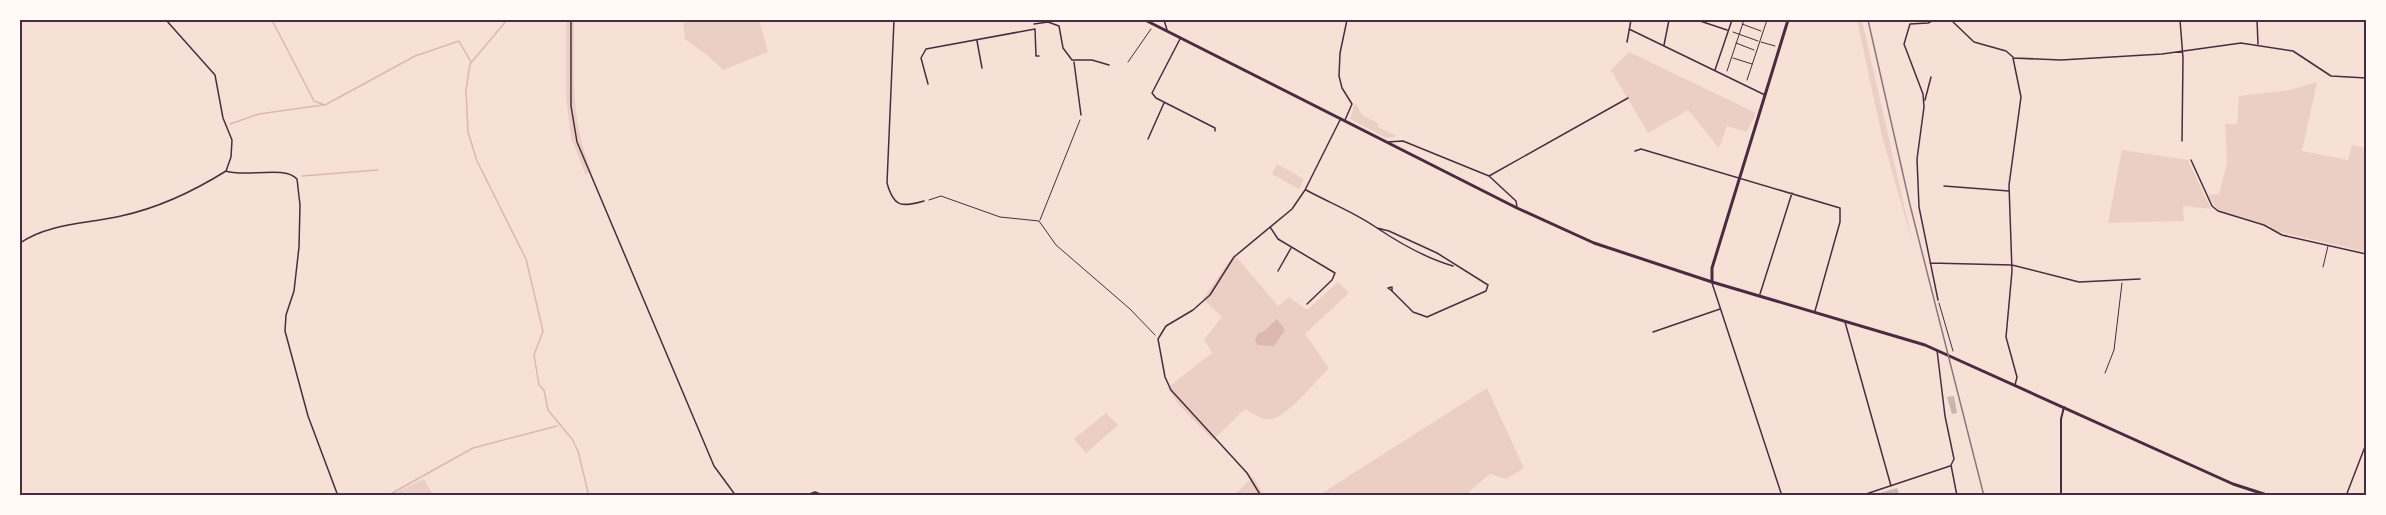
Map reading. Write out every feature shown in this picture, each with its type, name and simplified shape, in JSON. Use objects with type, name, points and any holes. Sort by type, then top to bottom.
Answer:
[{"type":"main road","points":[[1145,20],[1517,208],[1594,243],[1712,282],[1937,350],[2233,484],[2270,495]]},
{"type":"main road","points":[[1712,282],[1712,268],[1788,20]]},
{"type":"street","points":[[20,243],[29,237],[54,228],[121,216],[154,207],[226,171],[231,157],[232,140],[223,118],[215,75],[166,20]]},
{"type":"street","points":[[571,20],[571,106],[577,142],[714,466],[736,495]]},
{"type":"street","points":[[894,20],[887,183],[893,197],[900,204],[905,206],[924,201]]},
{"type":"street","points":[[1034,20],[1036,56],[1039,56]]},
{"type":"street","points":[[1164,20],[1167,31]]},
{"type":"street","points":[[1345,121],[1352,104],[1342,88],[1339,65],[1347,20]]},
{"type":"street","points":[[1627,42],[1631,20]]},
{"type":"street","points":[[1664,46],[1669,20]]},
{"type":"street","points":[[1697,20],[1728,30]]},
{"type":"street","points":[[1715,71],[1732,20]]},
{"type":"street","points":[[1924,101],[1904,45],[1910,24],[1928,23],[1934,20]]},
{"type":"street","points":[[1951,20],[1974,42],[2006,51],[2013,58],[2021,97],[2009,191],[2012,265],[2006,338],[2017,377],[2015,385]]},
{"type":"street","points":[[2180,20],[2182,141]]},
{"type":"street","points":[[2257,20],[2258,45]]},
{"type":"street","points":[[1034,24],[1048,22],[1059,26],[1063,48],[1073,61],[1081,115]]},
{"type":"street","points":[[928,84],[921,58],[926,49],[1035,29]]},
{"type":"street","points":[[1629,29],[1766,95]]},
{"type":"street","points":[[1180,38],[1152,93],[1164,102],[1215,128],[1215,131]]},
{"type":"street","points":[[977,40],[981,68]]},
{"type":"street","points":[[2013,58],[2061,60],[2182,51],[2230,43],[2293,51],[2331,76],[2367,78]]},
{"type":"street","points":[[1073,61],[1092,60],[1108,64]]},
{"type":"street","points":[[1931,77],[1928,94],[1924,101],[1917,170],[1920,221],[1938,300]]},
{"type":"street","points":[[1489,176],[1628,98]]},
{"type":"street","points":[[1148,139],[1164,102]]},
{"type":"street","points":[[1261,495],[1247,473],[1171,390],[1165,377],[1158,339],[1166,327],[1210,295],[1234,257],[1292,209],[1305,190],[1340,119]]},
{"type":"street","points":[[1387,142],[1403,141],[1489,176],[1516,201],[1517,208]]},
{"type":"street","points":[[1635,151],[1641,149],[1792,192],[1841,209],[1840,222],[1815,312]]},
{"type":"street","points":[[2191,160],[2216,210],[2264,225],[2277,234],[2367,254]]},
{"type":"street","points":[[226,171],[236,174],[287,173],[297,179],[300,205],[299,247],[294,291],[286,315],[285,331],[308,416],[338,495]]},
{"type":"street","points":[[1944,186],[2009,191]]},
{"type":"street","points":[[1305,190],[1433,260],[1454,266]]},
{"type":"street","points":[[1760,295],[1792,192]]},
{"type":"street","points":[[1270,226],[1278,238],[1335,273],[1332,280],[1307,304]]},
{"type":"street","points":[[1377,228],[1389,231],[1437,253],[1454,266],[1488,285],[1486,291],[1426,317],[1413,312],[1392,291]]},
{"type":"street","points":[[1278,271],[1292,247]]},
{"type":"street","points":[[1930,263],[2012,265],[2071,281],[2140,279]]},
{"type":"street","points":[[1712,282],[1782,495]]},
{"type":"street","points":[[1653,332],[1721,309]]},
{"type":"street","points":[[1845,321],[1891,486]]},
{"type":"street","points":[[1937,350],[1945,416],[1954,459],[1951,465],[1957,495]]},
{"type":"street","points":[[2061,495],[2061,419],[2064,407]]},
{"type":"street","points":[[2346,495],[2367,444]]},
{"type":"street","points":[[1860,495],[1951,465]]},
{"type":"street","points":[[804,495],[815,492],[826,495]]},
{"type":"street","points":[[2362,495],[2367,494]]},
{"type":"lane","points":[[2324,267],[2328,246]]},
{"type":"path","points":[[1725,76],[1744,20]]},
{"type":"path","points":[[1745,85],[1767,20]]},
{"type":"path","points":[[1128,62],[1154,24]]},
{"type":"path","points":[[1742,24],[1763,32]]},
{"type":"path","points":[[1728,30],[1779,47]]},
{"type":"path","points":[[1736,43],[1756,51]]},
{"type":"path","points":[[1731,57],[1752,64]]},
{"type":"path","points":[[1039,221],[1081,115]]},
{"type":"path","points":[[924,201],[941,196],[1000,217],[1039,221],[1056,245],[1130,309],[1158,339]]},
{"type":"path","points":[[2105,373],[2114,350],[2122,281]]},
{"type":"path","points":[[1938,300],[1953,346],[1952,356]]},
{"type":"shaded area","points":[[566,20],[574,20],[574,78],[577,115],[585,153],[592,172],[585,174],[571,137],[566,97]]},
{"type":"shaded area","points":[[683,20],[759,20],[768,52],[723,70],[685,39]]},
{"type":"shaded area","points":[[1857,20],[1862,20],[1913,245],[1882,136]]},
{"type":"shaded area","points":[[1629,52],[1756,113],[1747,132],[1727,126],[1719,148],[1688,110],[1648,133],[1611,70]]},
{"type":"shaded area","points":[[2317,82],[2302,151],[2348,160],[2352,145],[2366,148],[2366,252],[2275,231],[2268,225],[2217,210],[2208,195],[2219,194],[2227,163],[2225,124],[2237,124],[2239,96],[2290,90]]},
{"type":"shaded area","points":[[1355,103],[1363,116],[1378,123],[1378,127],[1397,136],[1386,138],[1350,119]]},
{"type":"shaded area","points":[[2122,150],[2188,160],[2211,209],[2183,206],[2184,221],[2108,223]]},
{"type":"shaded area","points":[[1277,164],[1304,179],[1299,189],[1272,174]]},
{"type":"shaded area","points":[[1234,254],[1278,306],[1289,297],[1307,310],[1338,282],[1349,293],[1305,334],[1329,368],[1310,389],[1294,405],[1272,419],[1265,419],[1245,409],[1213,440],[1180,406],[1167,388],[1212,353],[1204,339],[1222,317],[1203,299]]},
{"type":"shaded area","points":[[1277,319],[1285,330],[1274,346],[1257,345],[1255,341],[1258,333],[1263,332]]},
{"type":"shaded area","points":[[1487,388],[1524,468],[1506,479],[1490,474],[1465,495],[1319,495]]},
{"type":"shaded area","points":[[1106,413],[1118,425],[1086,453],[1074,439]]},
{"type":"shaded area","points":[[1253,477],[1264,495],[1233,496]]},
{"type":"shaded area","points":[[424,479],[433,495],[390,495]]},
{"type":"building","points":[[1954,396],[1957,413],[1952,414],[1947,397]]},
{"type":"building","points":[[1897,488],[1900,496],[1873,496],[1873,495]]},
{"type":"waterway","points":[[20,20],[27,20]]},
{"type":"waterway","points":[[272,20],[314,101],[325,105],[415,56],[459,41],[471,62]]},
{"type":"waterway","points":[[507,20],[470,64],[466,90],[468,132],[477,161],[526,259],[543,331],[534,355],[539,385],[544,390],[548,410],[572,439],[578,451],[589,496]]},
{"type":"waterway","points":[[230,124],[259,114],[323,105]]},
{"type":"waterway","points":[[302,176],[378,170]]},
{"type":"waterway","points":[[387,496],[473,448],[557,426]]},
{"type":"railway","points":[[1868,20],[1910,205],[1984,496]]}]
